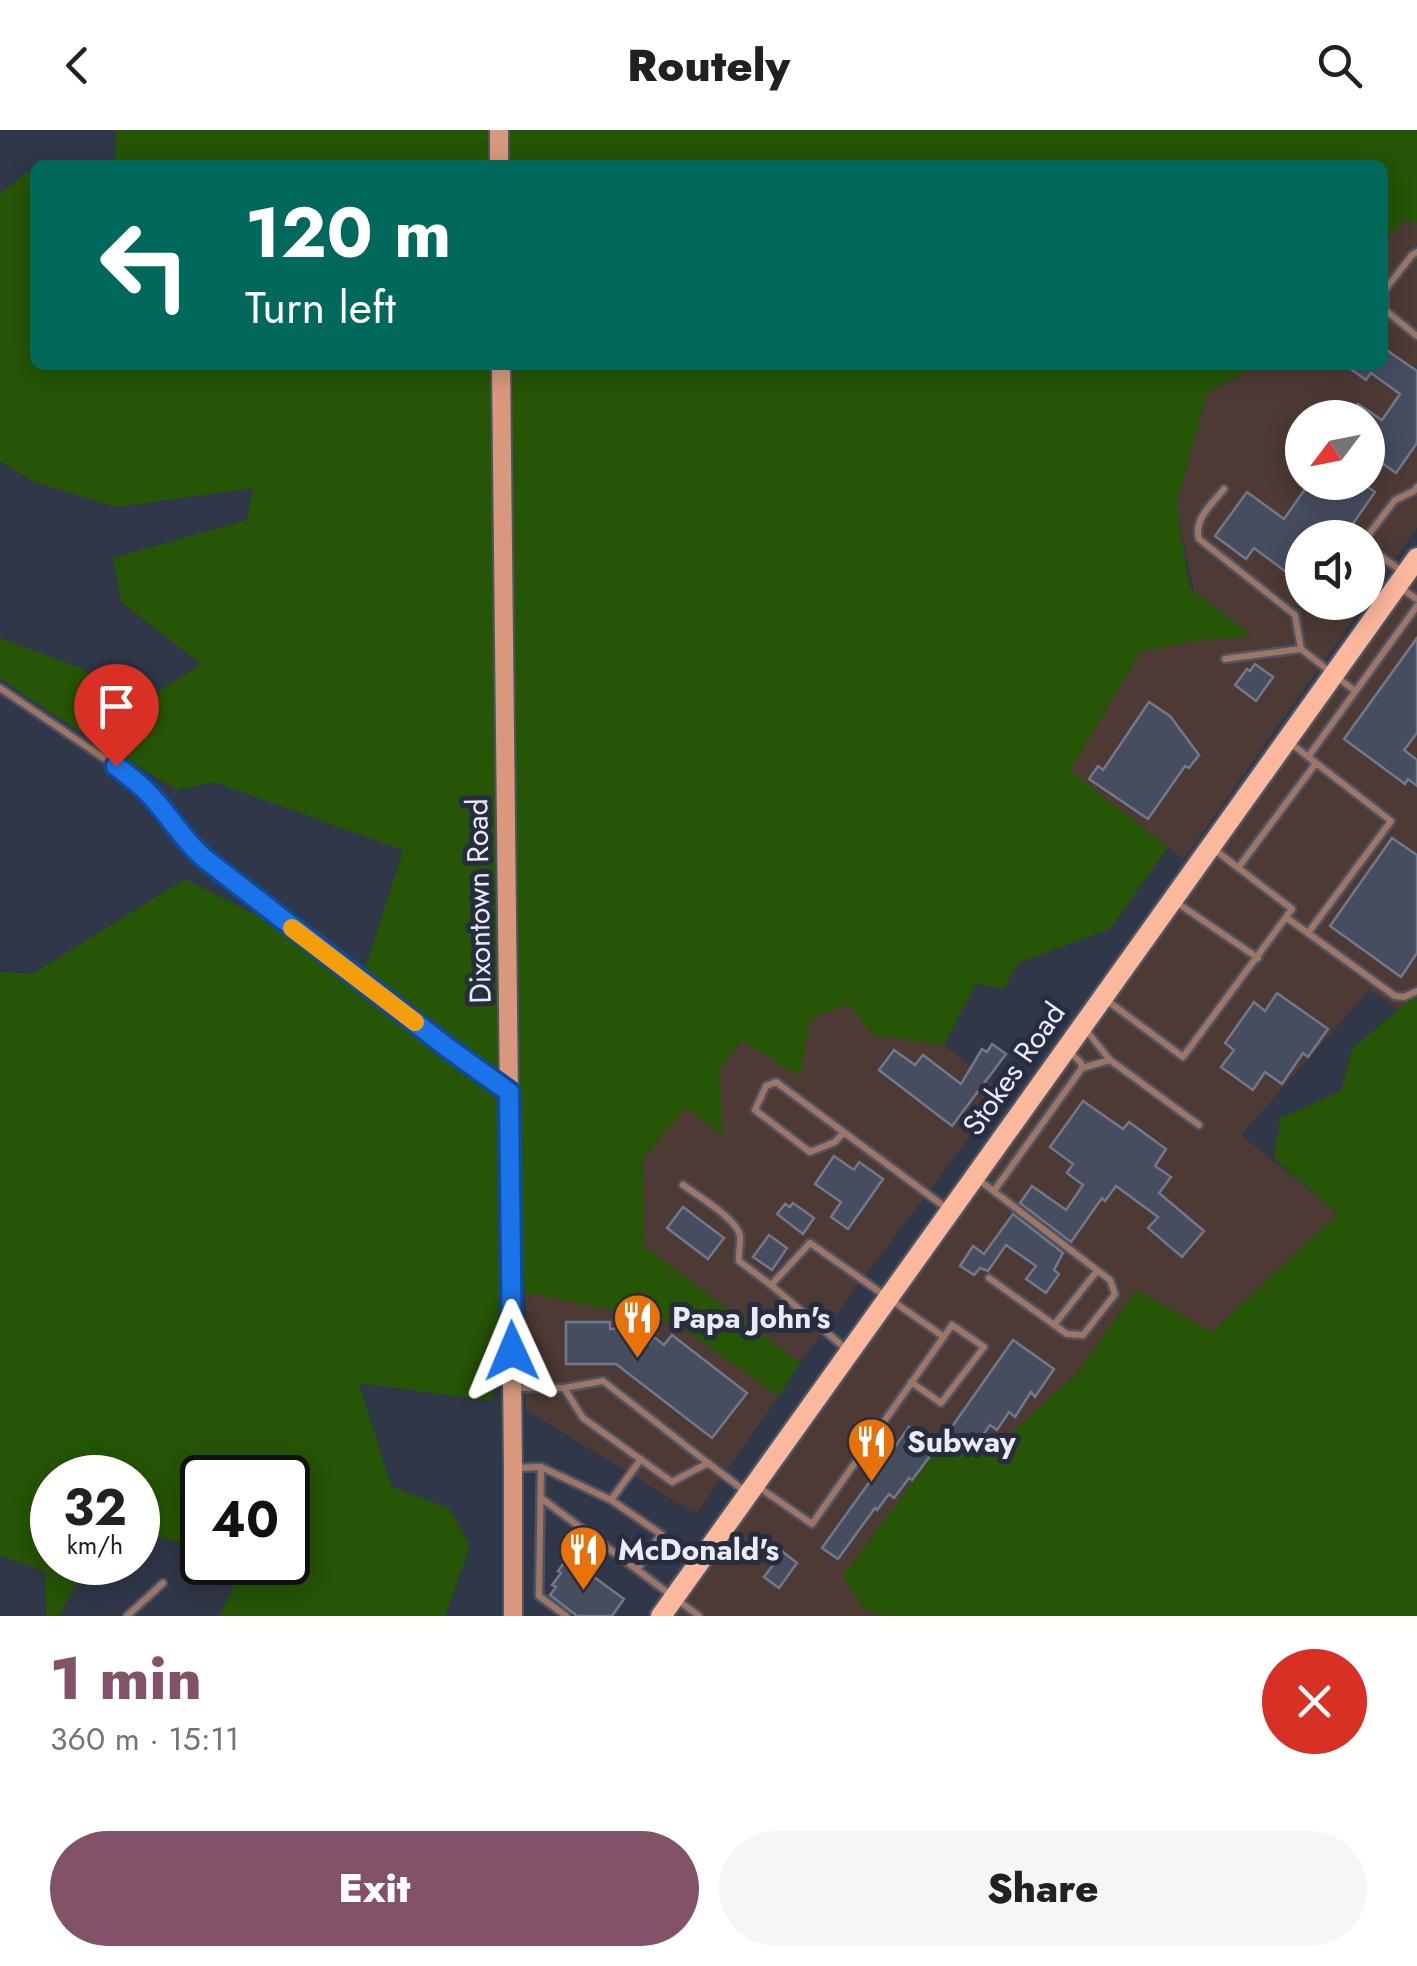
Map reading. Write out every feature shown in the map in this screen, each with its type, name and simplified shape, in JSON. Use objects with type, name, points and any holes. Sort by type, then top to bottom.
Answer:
[{"type":"main road","name":"Stokes Road","points":[[661,1616],[1102,996],[1410,572]]},
{"type":"street","points":[[499,130],[500,160]]},
{"type":"street","name":"Dixontown Road","points":[[501,370],[513,1616]]},
{"type":"lane","points":[[1388,286],[1417,252]]},
{"type":"lane","points":[[1388,312],[1415,332]]},
{"type":"lane","points":[[1224,489],[1198,522],[1199,538],[1295,615],[1302,649],[1355,692]]},
{"type":"lane","points":[[1379,520],[1394,500],[1416,491]]},
{"type":"lane","points":[[1308,756],[1417,603],[1410,572],[1385,558]]},
{"type":"lane","points":[[1224,660],[1302,649]]},
{"type":"lane","points":[[0,688],[132,777],[204,858],[509,1092]]},
{"type":"lane","points":[[1287,740],[1391,820],[1308,933]]},
{"type":"lane","points":[[1238,868],[1316,762]]},
{"type":"lane","points":[[1102,996],[1183,1056],[1287,918],[1292,909],[1210,846]]},
{"type":"lane","points":[[1172,899],[1258,958]]},
{"type":"lane","points":[[1287,918],[1395,996],[1417,991]]},
{"type":"lane","points":[[1082,1025],[1110,1060],[1199,1125]]},
{"type":"lane","points":[[1066,1047],[1082,1068]]},
{"type":"lane","points":[[994,1191],[1082,1068],[1110,1060]]},
{"type":"lane","points":[[843,1133],[835,1142],[810,1152],[755,1110],[766,1086],[776,1082],[950,1210]]},
{"type":"lane","points":[[1012,1124],[1032,1139]]},
{"type":"lane","points":[[974,1176],[1110,1280],[1115,1294],[1084,1335],[1068,1334],[989,1278]]},
{"type":"lane","points":[[683,1185],[737,1228],[739,1261],[849,1352]]},
{"type":"lane","points":[[772,1285],[810,1243],[944,1337]]},
{"type":"lane","points":[[1054,1325],[1097,1270]]},
{"type":"lane","points":[[512,1388],[564,1388],[603,1381],[708,1464],[812,1524],[911,1382],[952,1325],[984,1346],[941,1404],[911,1382]]},
{"type":"lane","points":[[564,1388],[584,1418],[672,1482],[708,1464]]},
{"type":"lane","points":[[611,1500],[640,1459]]},
{"type":"lane","points":[[542,1467],[539,1596],[566,1616]]},
{"type":"lane","points":[[513,1468],[542,1467],[611,1500],[661,1534],[638,1568]]},
{"type":"lane","points":[[541,1498],[700,1616]]},
{"type":"lane","points":[[127,1616],[163,1584]]},
{"type":"shaded area","points":[[1404,219],[1417,224],[1417,528],[1385,574],[1385,520],[1285,520],[1285,620],[1353,620],[1184,859],[1069,771],[1140,652],[1251,635],[1194,591],[1176,505],[1207,394],[1247,370],[1388,370],[1388,237]]},
{"type":"shaded area","points":[[1417,558],[1417,994],[1399,1010],[1369,990],[1241,1135],[1338,1213],[1212,1332],[1136,1290],[1076,1374],[991,1453],[863,1608],[885,1616],[661,1616],[1373,620],[1385,620],[1385,603]]},
{"type":"shaded area","points":[[850,1004],[873,1034],[944,1045],[1003,1092],[800,1363],[644,1246],[643,1158],[686,1107],[721,1135],[719,1069],[742,1041]]},
{"type":"shaded area","points":[[525,1292],[675,1323],[779,1396],[696,1514],[526,1410]]},
{"type":"green space","points":[[116,130],[1417,130],[1417,224],[1404,219],[1388,237],[1388,160],[115,160]]},
{"type":"green space","points":[[30,172],[30,370],[1247,370],[1207,394],[1176,505],[1190,588],[1252,636],[1199,640],[1140,652],[1070,771],[1168,847],[1110,929],[1018,963],[1004,989],[976,984],[944,1045],[873,1035],[849,1004],[810,1019],[800,1076],[742,1041],[719,1069],[723,1136],[686,1108],[643,1158],[644,1246],[800,1363],[779,1396],[675,1323],[525,1292],[491,1401],[359,1383],[391,1486],[449,1508],[470,1546],[445,1616],[219,1616],[235,1585],[310,1585],[310,1455],[180,1455],[180,1542],[160,1538],[160,1455],[30,1455],[30,1566],[0,1555],[0,972],[32,974],[185,879],[365,970],[403,850],[214,782],[177,790],[0,678],[0,638],[83,669],[127,712],[201,664],[121,602],[113,558],[247,520],[253,488],[117,507],[34,482],[0,461],[0,194]]},
{"type":"green space","points":[[1417,994],[1417,1616],[885,1616],[863,1608],[843,1576],[937,1449],[991,1452],[1076,1374],[1136,1290],[1212,1332],[1338,1214],[1274,1158],[1280,1118],[1341,1091],[1352,1049]]},
{"type":"green space","points":[[45,1585],[76,1585],[59,1616],[46,1616]]},
{"type":"building","points":[[1388,351],[1417,371],[1417,443],[1396,473],[1385,465],[1385,416],[1400,394],[1371,373],[1366,380],[1352,370],[1388,370]]},
{"type":"building","points":[[1247,492],[1284,519],[1297,500],[1369,500],[1356,520],[1285,520],[1285,571],[1254,548],[1246,559],[1215,536]]},
{"type":"building","points":[[1417,638],[1417,733],[1404,750],[1417,760],[1417,786],[1408,779],[1405,784],[1344,739]]},
{"type":"building","points":[[1255,664],[1273,677],[1256,701],[1235,685]]},
{"type":"building","points":[[1149,702],[1170,716],[1199,755],[1189,768],[1185,766],[1148,819],[1089,779],[1098,766],[1103,770]]},
{"type":"building","points":[[1392,838],[1417,855],[1417,953],[1401,977],[1330,926]]},
{"type":"building","points":[[1277,993],[1328,1029],[1308,1057],[1303,1053],[1282,1084],[1265,1072],[1253,1090],[1221,1067],[1234,1050],[1225,1043],[1254,1002],[1265,1011]]},
{"type":"building","points":[[992,1044],[1006,1054],[952,1126],[879,1070],[894,1050],[915,1065],[923,1055],[961,1084],[982,1049],[987,1052]]},
{"type":"building","points":[[1083,1101],[1123,1129],[1129,1122],[1166,1149],[1155,1166],[1171,1177],[1159,1193],[1204,1231],[1182,1257],[1148,1228],[1158,1217],[1116,1186],[1105,1201],[1102,1198],[1071,1242],[1020,1203],[1032,1186],[1066,1210],[1083,1185],[1067,1173],[1073,1164],[1050,1147]]},
{"type":"building","points":[[834,1156],[854,1170],[859,1162],[883,1179],[848,1229],[831,1217],[841,1202],[815,1184]]},
{"type":"building","points":[[793,1203],[814,1218],[803,1234],[777,1214],[785,1204],[790,1207]]},
{"type":"building","points":[[683,1207],[724,1238],[708,1259],[667,1228]]},
{"type":"building","points":[[1013,1214],[1063,1253],[1054,1270],[1059,1274],[1046,1293],[1026,1279],[1036,1266],[1006,1245],[988,1271],[980,1268],[974,1275],[960,1266],[973,1246],[984,1254]]},
{"type":"building","points":[[769,1235],[787,1248],[772,1270],[753,1257]]},
{"type":"building","points":[[566,1322],[610,1322],[610,1329],[632,1328],[649,1344],[654,1337],[664,1345],[672,1335],[747,1393],[712,1438],[616,1364],[566,1364]]},
{"type":"building","points":[[1013,1340],[1054,1369],[1035,1397],[1031,1392],[1015,1417],[1009,1412],[997,1430],[990,1425],[974,1448],[949,1431]]},
{"type":"building","points":[[909,1427],[936,1448],[894,1498],[889,1494],[875,1508],[838,1559],[822,1548]]},
{"type":"building","points":[[783,1552],[797,1563],[779,1588],[764,1577]]},
{"type":"building","name":"McDonald's","points":[[568,1558],[624,1599],[612,1616],[577,1616],[550,1595],[561,1573],[558,1571]]},
{"type":"slow traffic","points":[[292,928],[415,1022]]},
{"type":"place","name":"Papa John's","points":[[637,1360]]},
{"type":"place","name":"Subway","points":[[872,1484]]},
{"type":"place","name":"McDonald's","points":[[583,1592]]},
{"type":"route","points":[[116,766],[142,786],[184,840],[204,858],[509,1092],[512,1351]]}]
